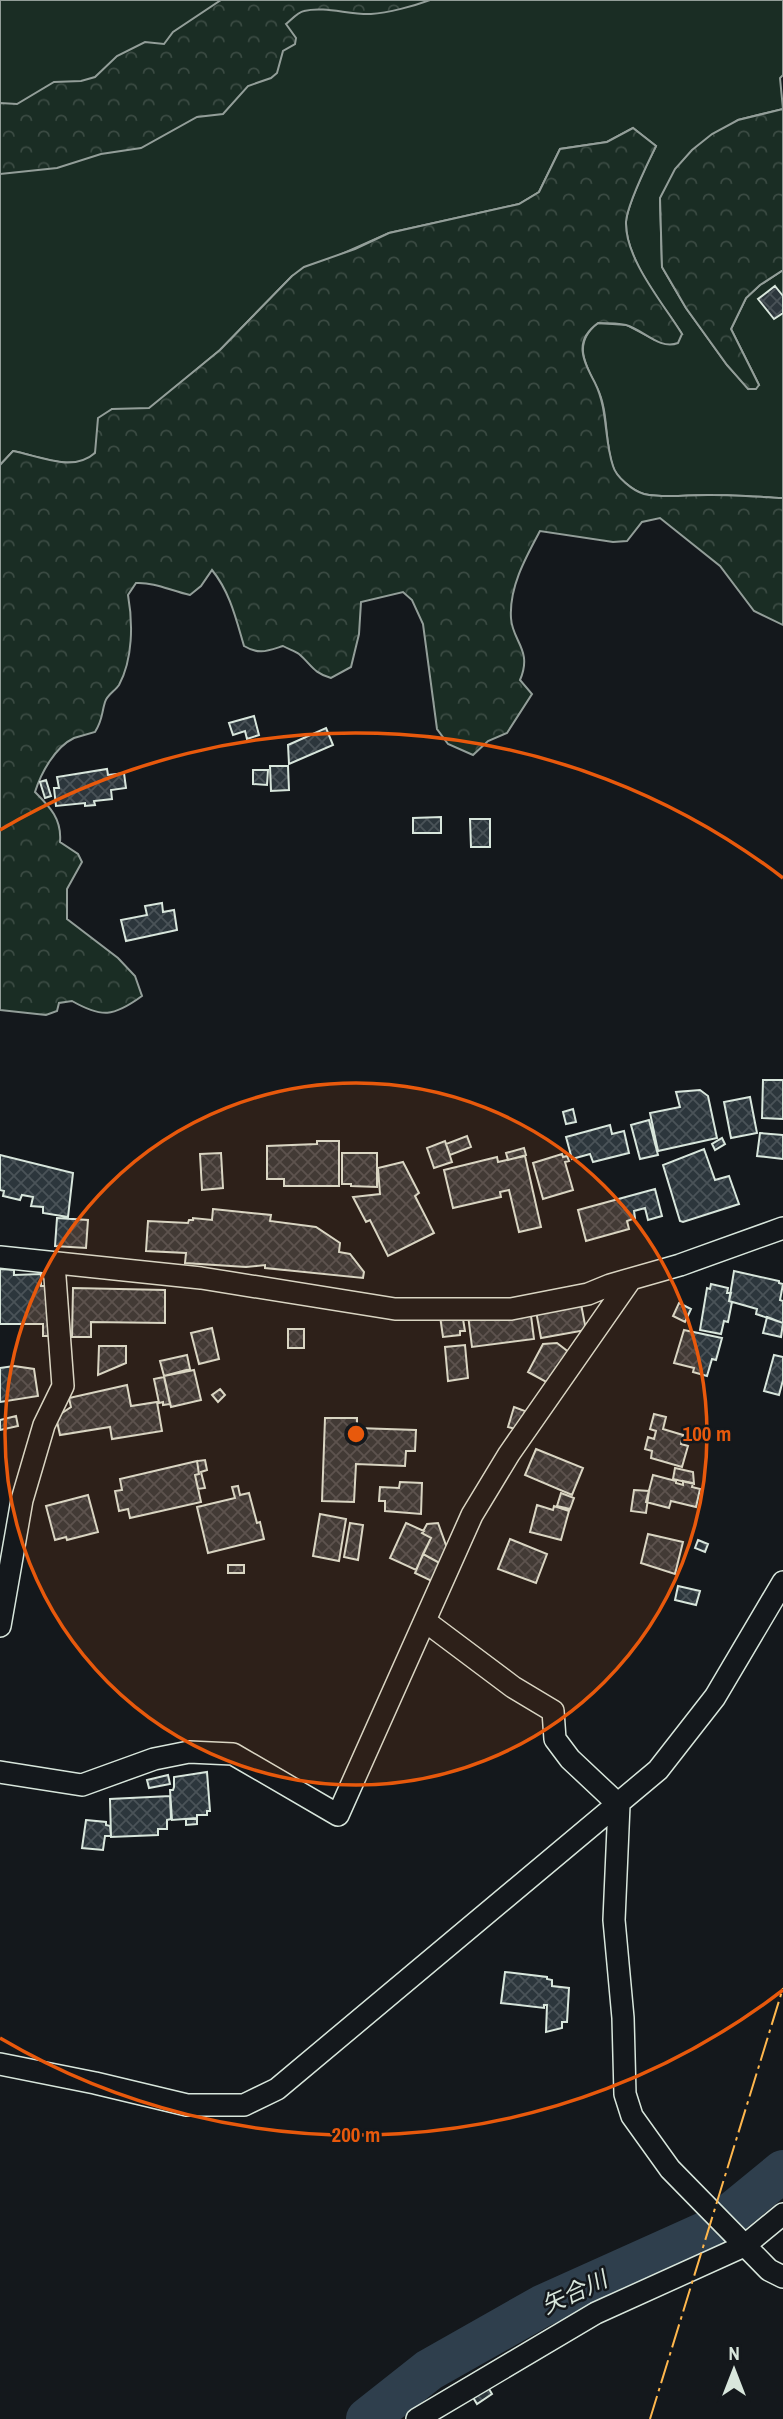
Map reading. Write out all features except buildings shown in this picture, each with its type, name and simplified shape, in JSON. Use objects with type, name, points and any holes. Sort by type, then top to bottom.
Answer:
[{"type":"street","points":[[0,1257],[201,1278],[395,1309],[511,1309],[588,1294],[783,1228]]},
{"type":"street","points":[[0,1626],[22,1500],[44,1425],[64,1386],[55,1277],[51,1263]]},
{"type":"street","points":[[0,1772],[82,1785],[154,1759],[189,1752],[233,1754],[338,1815],[472,1515],[503,1464],[631,1279]]},
{"type":"street","points":[[0,2064],[187,2105],[244,2105],[277,2089],[658,1770],[715,1697],[783,1582]]},
{"type":"street","points":[[425,1621],[513,1687],[552,1711],[555,1739],[570,1759],[619,1805],[614,1920],[623,2018],[625,2094],[632,2116],[670,2169],[769,2270],[783,2277]]},
{"type":"street","points":[[417,2419],[596,2313],[741,2243],[783,2214]]},
{"type":"green space","points":[[0,0],[783,0],[783,75],[780,78],[783,109],[738,120],[676,169],[660,199],[662,267],[686,308],[727,365],[749,389],[759,385],[731,329],[746,298],[783,270],[783,498],[644,494],[625,483],[613,467],[601,397],[583,354],[585,338],[598,323],[627,325],[655,340],[682,334],[638,266],[627,236],[626,222],[630,205],[656,146],[633,128],[607,142],[560,149],[539,192],[519,204],[389,233],[292,276],[220,350],[149,409],[112,409],[96,451],[89,458],[80,462],[57,462],[13,451],[0,465]]},
{"type":"green space","points":[[221,0],[430,0],[371,14],[312,10],[297,14],[286,24],[296,38],[295,44],[283,51],[277,73],[271,78],[248,86],[223,114],[197,117],[141,148],[101,154],[57,168],[0,174],[0,103],[17,104],[54,82],[81,81],[95,77],[117,56],[145,42],[164,44],[173,32]]},
{"type":"green space","points":[[783,109],[783,270],[746,298],[731,329],[759,385],[756,389],[748,389],[686,308],[662,267],[660,198],[675,169],[692,150],[712,134],[738,120]]},
{"type":"green space","points":[[633,128],[656,146],[627,214],[627,236],[638,266],[682,334],[678,343],[664,344],[633,327],[598,323],[585,337],[584,359],[602,403],[613,466],[626,483],[644,494],[783,498],[783,625],[754,611],[720,566],[660,518],[642,522],[627,541],[613,542],[540,531],[520,573],[511,606],[512,626],[524,661],[520,680],[532,694],[507,733],[488,741],[473,755],[448,744],[437,729],[423,624],[412,600],[403,592],[361,602],[359,634],[351,667],[331,678],[320,674],[299,654],[283,646],[259,651],[244,646],[228,597],[212,570],[201,586],[190,595],[156,585],[136,583],[128,595],[131,641],[124,675],[106,700],[95,732],[74,738],[55,754],[35,792],[57,820],[60,842],[78,854],[82,862],[67,889],[67,919],[118,958],[135,976],[142,996],[123,1008],[107,1013],[72,1001],[59,1003],[57,1011],[46,1015],[0,1010],[0,465],[13,451],[56,461],[76,462],[86,459],[95,453],[98,418],[112,409],[149,408],[220,350],[304,267],[355,249],[389,233],[519,204],[539,192],[560,149],[607,142]]},
{"type":"waterway","name":"矢合川","points":[[367,2419],[429,2370],[542,2306],[711,2230],[783,2171]]},
{"type":"power","points":[[650,2419],[783,1988]]}]
